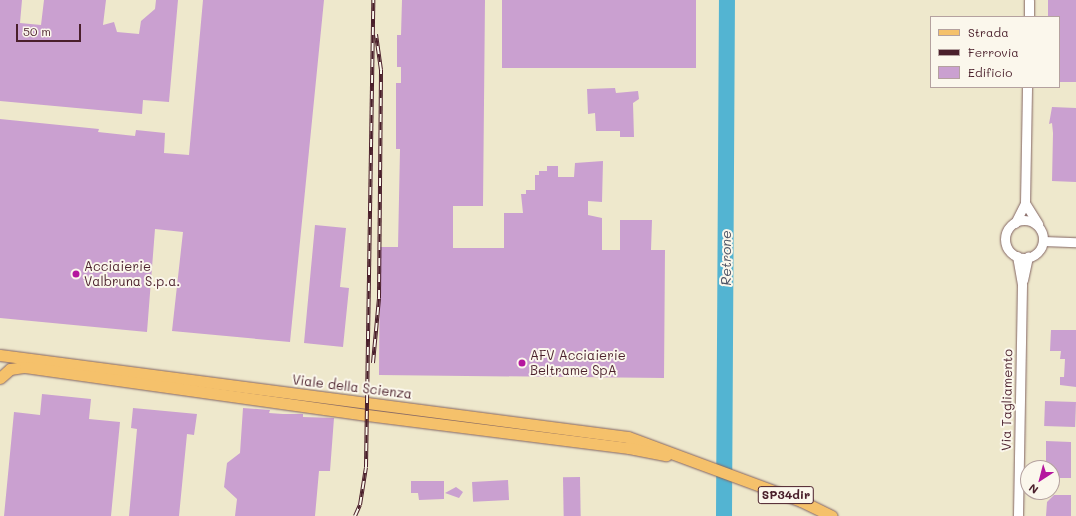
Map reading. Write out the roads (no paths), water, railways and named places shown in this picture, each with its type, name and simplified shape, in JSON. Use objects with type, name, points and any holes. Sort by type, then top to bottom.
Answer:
[{"type":"main road","name":"Viale della Scienza","points":[[0,355],[628,436],[698,461],[801,501],[832,516]]},
{"type":"main road","name":"Viale della Scienza","points":[[0,378],[10,369],[25,367],[367,416],[629,448],[698,461]]},
{"type":"street","points":[[1028,16],[1029,0]]},
{"type":"street","name":"Via Tagliamento","points":[[1018,516],[1022,285],[1017,256],[1009,250],[1006,238],[1025,203],[1027,88]]},
{"type":"street","points":[[1017,256],[1028,257],[1037,253],[1043,241],[1040,229],[1025,203]]},
{"type":"street","points":[[1015,223],[1030,221],[1040,229]]},
{"type":"street","points":[[1043,241],[1076,242]]},
{"type":"street","name":"Via Tagliamento","points":[[1022,285],[1028,257]]},
{"type":"waterway","name":"Retrone","points":[[724,516],[727,0]]},
{"type":"railway","points":[[355,516],[360,505],[366,467],[373,0]]},
{"type":"railway","points":[[373,363],[379,298],[381,70],[376,34]]},
{"type":"place","name":"Acciaierie Valbruna S.p.a.","points":[[76,274]]},
{"type":"place","name":"AFV Acciaierie Beltrame SpA","points":[[522,363]]}]
